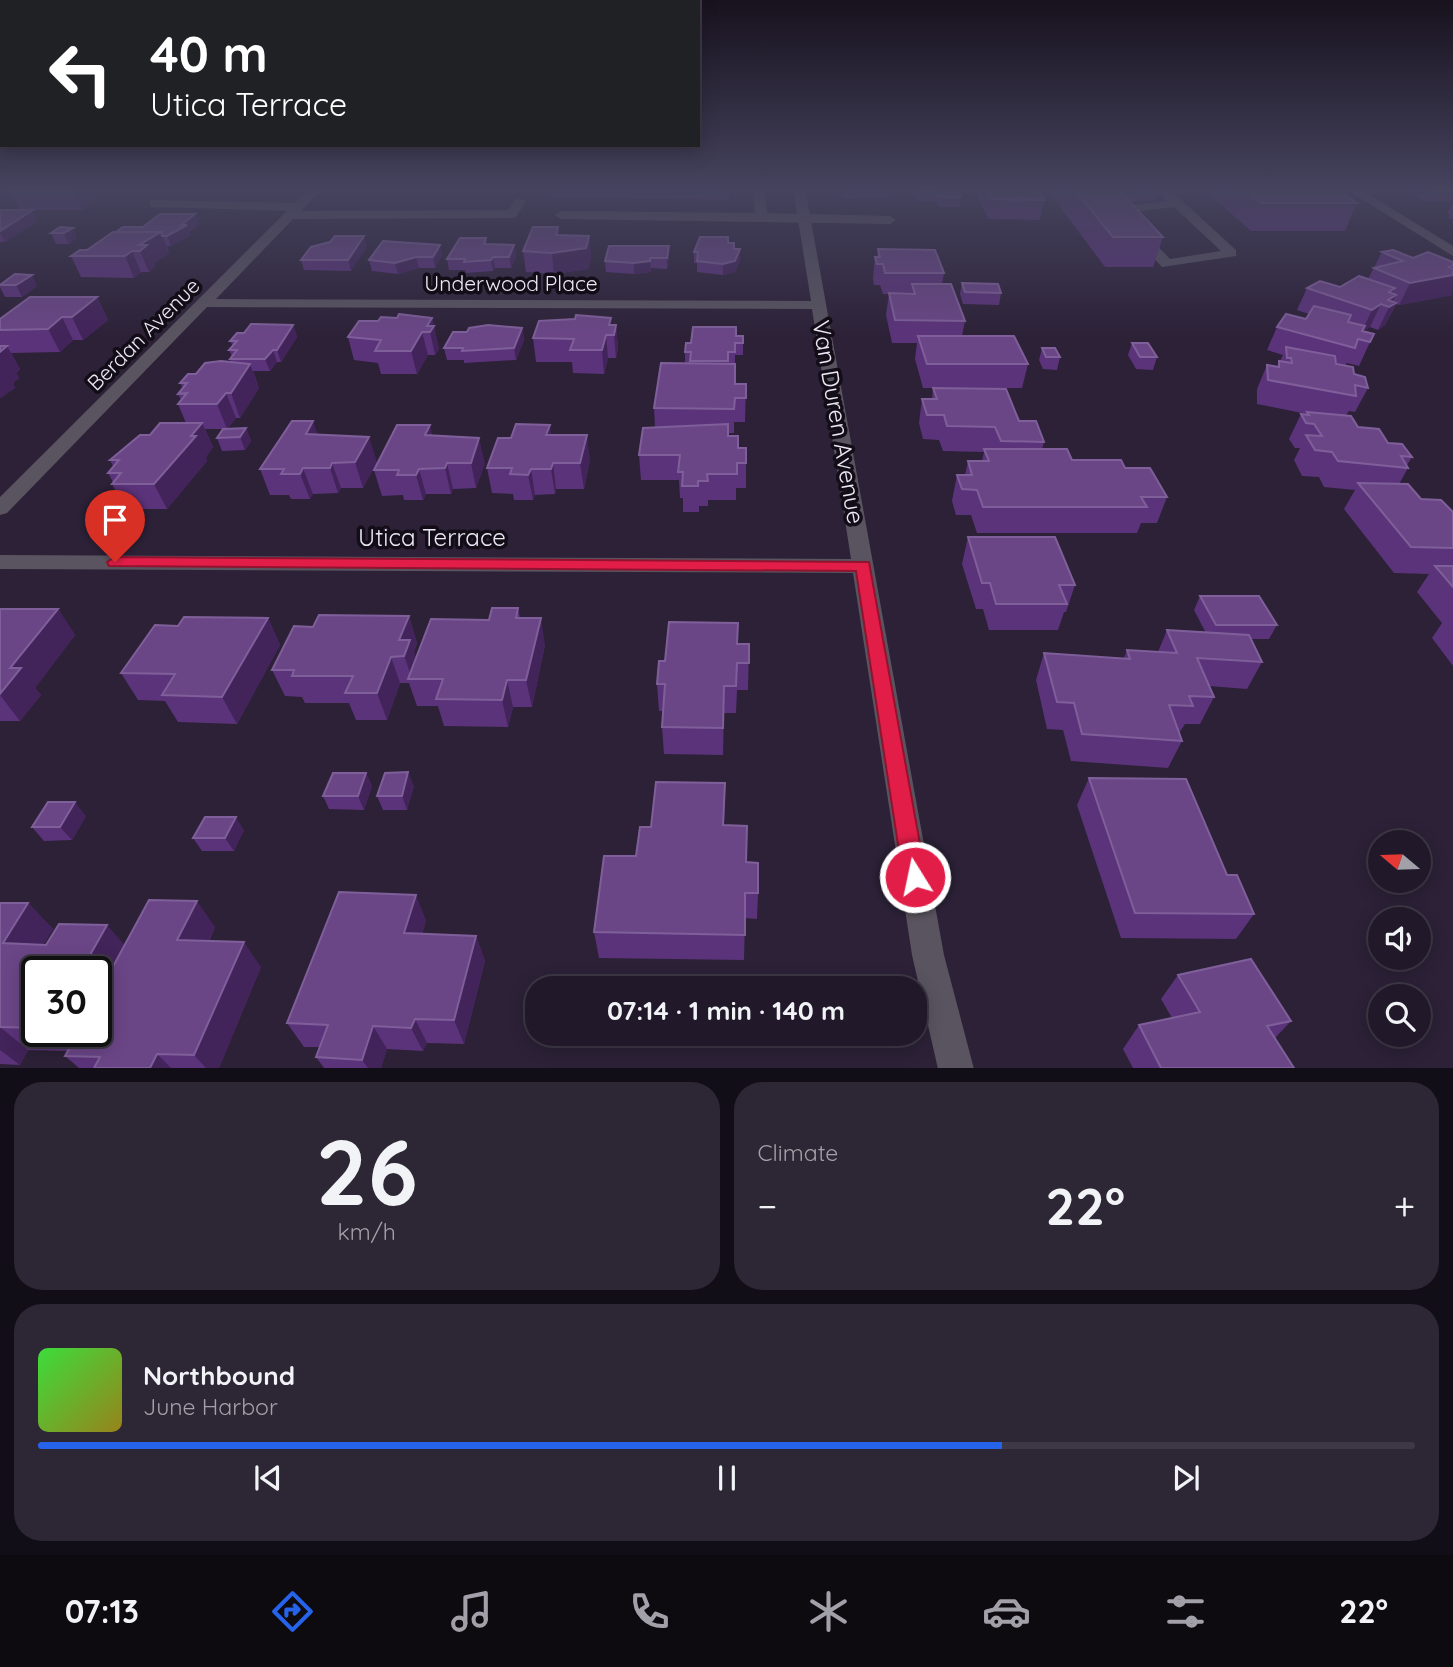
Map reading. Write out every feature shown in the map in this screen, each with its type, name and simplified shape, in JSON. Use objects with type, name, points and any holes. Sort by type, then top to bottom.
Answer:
[{"type":"street","name":"Berdan Avenue","points":[[0,509],[267,238]]},
{"type":"street","name":"Van Duren Avenue","points":[[807,238],[928,955],[956,1068]]},
{"type":"street","points":[[1142,238],[1167,264],[1231,253],[1214,238]]},
{"type":"street","points":[[1430,238],[1453,252]]},
{"type":"street","name":"Underwood Place","points":[[203,303],[819,305]]},
{"type":"street","name":"Utica Terrace","points":[[0,562],[863,566]]},
{"type":"building","points":[[105,238],[151,238],[139,245],[147,245],[140,251],[132,251],[125,256],[71,256],[80,250],[87,250]]},
{"type":"building","points":[[333,238],[363,238],[348,260],[301,260],[311,247],[330,242]]},
{"type":"building","points":[[460,238],[486,238],[484,244],[514,245],[509,257],[464,262],[465,259],[447,259]]},
{"type":"building","points":[[528,238],[589,238],[586,248],[552,253],[523,251]]},
{"type":"building","points":[[700,238],[728,238],[728,243],[734,243],[734,249],[740,249],[735,261],[723,264],[697,261],[698,252],[694,252]]},
{"type":"building","points":[[383,241],[440,245],[433,257],[416,257],[395,263],[369,260]]},
{"type":"building","points":[[609,246],[669,246],[667,258],[650,258],[650,261],[634,263],[605,261]]},
{"type":"building","points":[[878,249],[935,250],[944,273],[885,273],[883,264],[877,264],[875,257],[880,257]]},
{"type":"building","points":[[1393,250],[1413,258],[1428,252],[1453,262],[1453,266],[1449,267],[1453,269],[1453,275],[1410,283],[1374,268],[1403,261],[1382,252]]},
{"type":"building","points":[[15,274],[32,275],[16,285],[0,285]]},
{"type":"building","points":[[1359,276],[1395,288],[1389,292],[1396,295],[1388,300],[1396,303],[1389,307],[1381,304],[1372,310],[1307,288],[1320,281],[1340,287]]},
{"type":"building","points":[[962,283],[998,284],[1001,293],[965,292]]},
{"type":"building","points":[[912,284],[951,284],[965,321],[895,320],[889,293],[915,294]]},
{"type":"building","points":[[30,297],[97,297],[72,317],[62,317],[48,329],[0,330],[0,319]]},
{"type":"building","points":[[1314,306],[1351,315],[1348,322],[1365,326],[1362,331],[1374,334],[1370,342],[1358,339],[1355,348],[1277,327],[1286,314],[1306,319]]},
{"type":"building","points":[[399,314],[432,318],[427,326],[434,326],[430,332],[422,332],[411,351],[375,351],[381,340],[348,337],[359,321],[378,321],[381,317],[397,318]]},
{"type":"building","points":[[576,315],[611,318],[609,325],[616,325],[614,335],[606,335],[602,350],[570,350],[574,339],[533,338],[539,321],[575,319]]},
{"type":"building","points":[[251,324],[293,325],[277,350],[273,350],[265,359],[230,359],[237,350],[229,350],[237,341],[230,341],[237,333],[244,333]]},
{"type":"building","points":[[488,325],[522,328],[514,348],[462,351],[463,348],[444,348],[453,332],[467,332],[469,328]]},
{"type":"building","points":[[693,327],[736,327],[736,336],[743,336],[743,343],[735,343],[735,352],[728,352],[728,361],[690,361],[691,352],[685,352],[686,343],[691,343]]},
{"type":"building","points":[[918,336],[1014,336],[1028,364],[927,364]]},
{"type":"building","points":[[1132,343],[1148,343],[1157,357],[1140,357]]},
{"type":"building","points":[[1286,347],[1335,356],[1336,364],[1353,367],[1354,374],[1365,377],[1368,388],[1355,385],[1356,396],[1268,380],[1267,365],[1279,367],[1279,361],[1292,363],[1291,358],[1287,358]]},
{"type":"building","points":[[1042,348],[1055,348],[1060,357],[1046,357]]},
{"type":"building","points":[[221,361],[250,364],[231,393],[226,393],[217,404],[178,404],[187,393],[178,394],[187,383],[180,383],[188,374],[196,374],[205,363]]},
{"type":"building","points":[[661,363],[735,364],[735,384],[746,384],[746,398],[735,398],[734,409],[654,408]]},
{"type":"building","points":[[933,388],[1006,389],[1019,421],[1036,421],[1044,442],[1001,441],[995,427],[947,426],[944,415],[927,415],[922,399],[937,399]]},
{"type":"building","points":[[1307,412],[1351,416],[1358,427],[1379,429],[1388,443],[1402,444],[1412,457],[1401,456],[1408,468],[1338,461],[1332,452],[1315,450],[1306,435],[1322,436],[1314,424],[1306,423],[1301,414],[1309,415]]},
{"type":"building","points":[[292,421],[313,421],[306,434],[369,437],[355,462],[332,463],[330,468],[303,468],[300,474],[281,474],[284,469],[260,469]]},
{"type":"building","points":[[160,423],[202,423],[191,436],[196,436],[154,484],[112,484],[121,473],[108,473],[119,460],[110,460],[140,435],[150,435]]},
{"type":"building","points":[[516,424],[550,425],[546,435],[587,435],[580,463],[553,463],[551,469],[531,469],[528,475],[510,474],[512,468],[487,468],[498,438],[511,438]]},
{"type":"building","points":[[728,424],[728,436],[738,436],[738,448],[746,448],[746,463],[737,463],[737,474],[707,474],[708,481],[698,481],[698,486],[682,486],[683,472],[678,472],[680,455],[639,455],[643,428]]},
{"type":"building","points":[[397,425],[430,425],[425,435],[479,438],[471,463],[447,463],[445,468],[419,469],[416,475],[397,475],[399,470],[374,470]]},
{"type":"building","points":[[246,428],[240,437],[217,438],[223,429]]},
{"type":"building","points":[[984,449],[1067,449],[1072,460],[1121,460],[1125,468],[1150,468],[1167,497],[1141,497],[1147,507],[983,507],[977,490],[962,489],[957,475],[972,475],[968,461],[989,461]]},
{"type":"building","points":[[1358,483],[1408,484],[1421,499],[1441,500],[1453,512],[1453,548],[1411,547]]},
{"type":"building","points":[[968,537],[1055,537],[1075,585],[1059,585],[1067,604],[996,604],[990,583],[982,583]]},
{"type":"building","points":[[1435,566],[1453,566],[1453,587]]},
{"type":"building","points":[[1200,596],[1259,596],[1277,625],[1216,625]]},
{"type":"building","points":[[492,608],[518,608],[516,618],[541,618],[526,680],[507,680],[502,700],[436,699],[443,679],[408,679],[431,619],[489,620]]},
{"type":"building","points":[[0,609],[58,609],[10,668],[21,668],[0,694]]},
{"type":"building","points":[[319,615],[409,616],[399,640],[410,640],[404,656],[391,657],[377,693],[345,693],[353,676],[292,676],[294,670],[272,670],[294,626],[313,627]]},
{"type":"building","points":[[184,617],[268,618],[222,697],[162,695],[175,674],[121,673],[155,625],[178,626]]},
{"type":"building","points":[[669,622],[738,623],[737,644],[749,644],[749,663],[737,663],[736,686],[724,686],[723,728],[662,727],[665,684],[657,684],[659,661],[665,661]]},
{"type":"building","points":[[1167,630],[1249,635],[1262,662],[1197,658],[1214,697],[1189,696],[1193,706],[1169,705],[1182,741],[1082,734],[1074,703],[1057,702],[1044,653],[1130,659],[1127,650],[1177,653]]},
{"type":"building","points":[[408,772],[402,796],[377,796],[385,773]]},
{"type":"building","points":[[333,773],[366,773],[358,796],[323,796]]},
{"type":"building","points":[[1089,778],[1186,779],[1227,875],[1237,875],[1254,914],[1135,913]]},
{"type":"building","points":[[656,782],[725,783],[723,825],[747,826],[746,862],[758,863],[758,893],[745,893],[745,935],[594,932],[604,856],[636,856],[640,827],[651,827]]},
{"type":"building","points":[[48,802],[75,802],[60,827],[32,827]]},
{"type":"building","points":[[205,817],[236,817],[225,838],[193,838]]},
{"type":"building","points":[[339,892],[416,895],[404,933],[476,936],[454,1020],[415,1019],[411,1028],[373,1026],[362,1060],[316,1057],[328,1025],[287,1023]]},
{"type":"building","points":[[149,900],[197,901],[177,940],[244,942],[194,1055],[157,1054],[150,1068],[94,1068],[100,1057],[65,1056],[70,1047],[112,1047],[112,968]]},
{"type":"building","points":[[0,903],[28,903],[3,943],[46,945],[59,924],[107,925],[89,956],[21,956],[21,1028],[0,1027]]},
{"type":"building","points":[[1251,959],[1291,1021],[1267,1026],[1294,1068],[1161,1068],[1139,1025],[1200,1012],[1178,975]]},
{"type":"route","points":[[115,562],[863,566],[915,877]]}]
